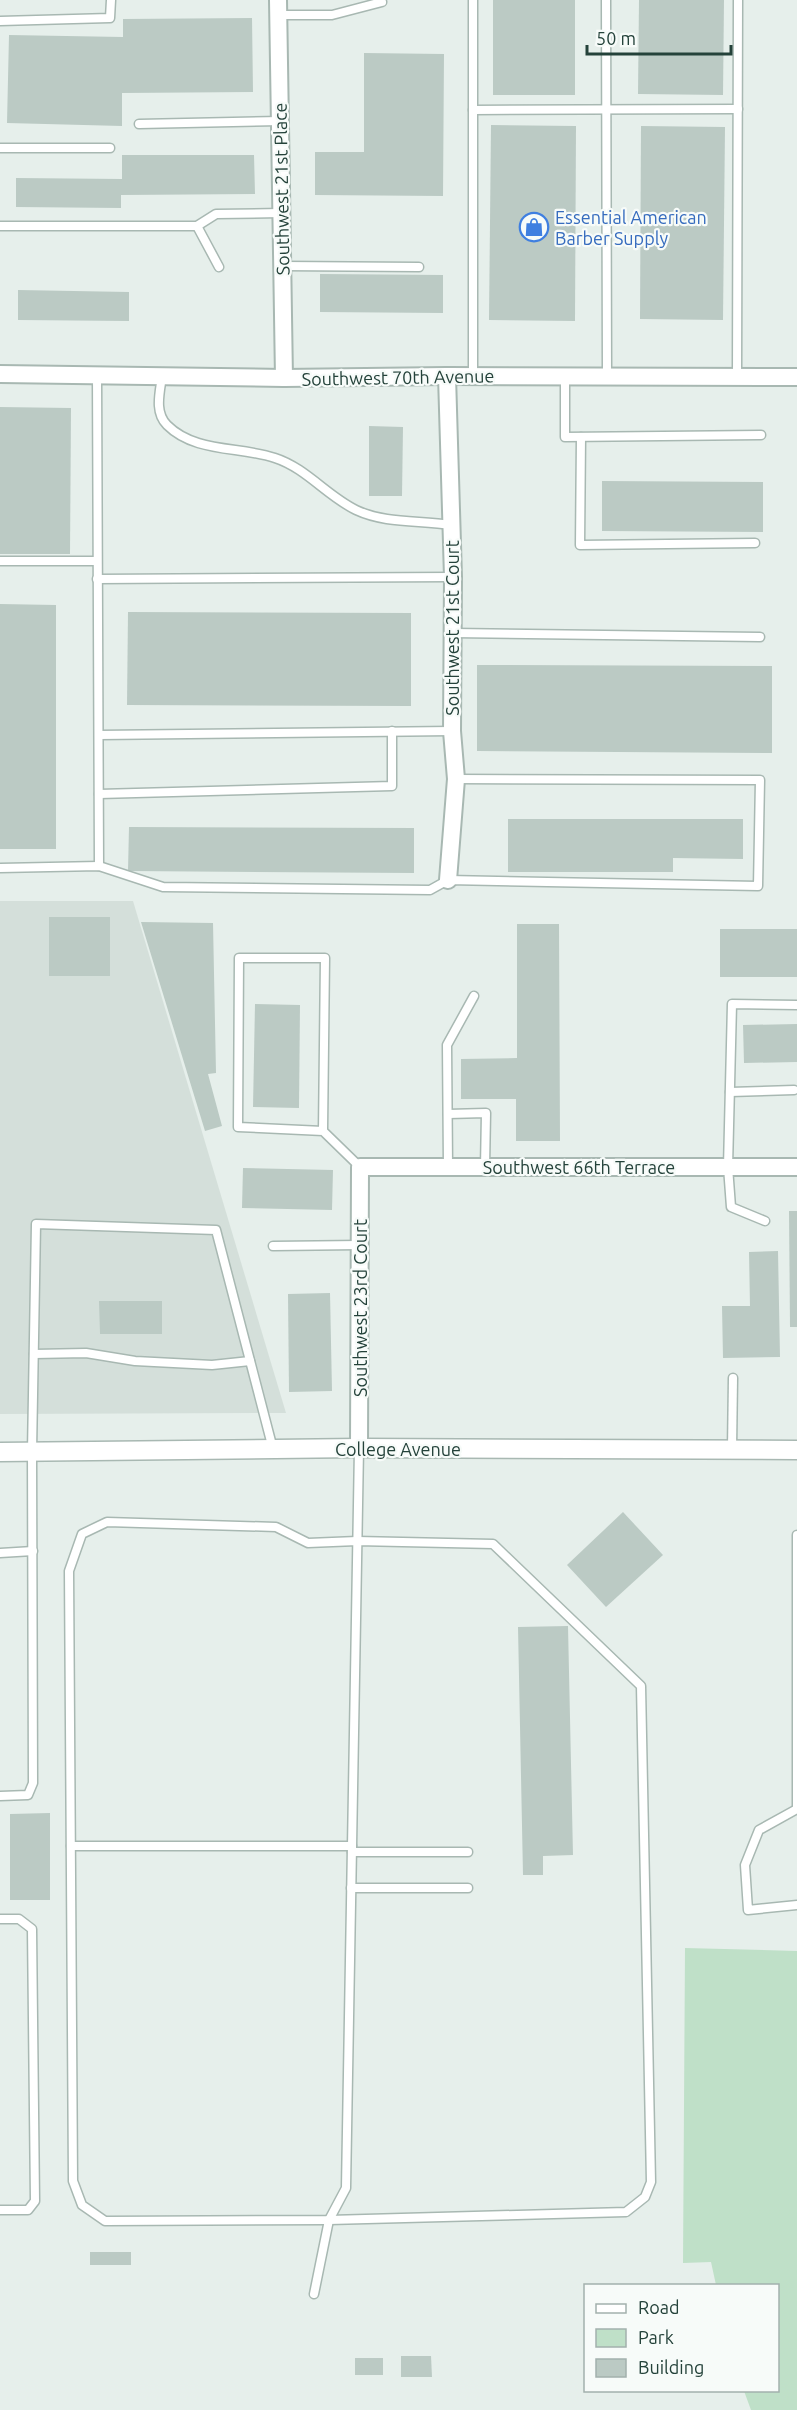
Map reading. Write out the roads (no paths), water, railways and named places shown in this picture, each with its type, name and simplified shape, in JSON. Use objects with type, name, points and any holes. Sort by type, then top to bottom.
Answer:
[{"type":"street","name":"Southwest 21st Place","points":[[278,8],[284,378]]},
{"type":"street","name":"Southwest 70th Avenue","points":[[0,374],[284,378],[797,377]]},
{"type":"street","name":"Southwest 21st Court","points":[[447,376],[453,577],[452,731],[456,779],[448,880]]},
{"type":"street","name":"Southwest 66th Terrace","points":[[360,1167],[797,1167]]},
{"type":"street","name":"Southwest 23rd Court","points":[[359,1448],[360,1167]]},
{"type":"street","name":"College Avenue","points":[[0,1452],[359,1448],[797,1449]]},
{"type":"lane","points":[[0,21],[110,18],[111,0]]},
{"type":"lane","points":[[473,0],[473,376]]},
{"type":"lane","points":[[606,0],[607,377]]},
{"type":"lane","points":[[737,377],[738,0]]},
{"type":"lane","points":[[278,8],[332,15],[382,2]]},
{"type":"lane","points":[[473,110],[738,109]]},
{"type":"lane","points":[[139,124],[280,121]]},
{"type":"lane","points":[[0,148],[110,148]]},
{"type":"lane","points":[[0,226],[197,226],[216,214],[281,213]]},
{"type":"lane","points":[[197,226],[219,267]]},
{"type":"lane","points":[[282,266],[419,267]]},
{"type":"lane","points":[[97,375],[99,866]]},
{"type":"lane","points":[[162,376],[158,400],[159,412],[165,424],[190,441],[276,458],[300,470],[356,510],[393,521],[426,521],[451,525]]},
{"type":"lane","points":[[566,376],[565,437],[760,435]]},
{"type":"lane","points":[[581,437],[580,545],[755,543]]},
{"type":"lane","points":[[0,561],[98,561]]},
{"type":"lane","points":[[98,579],[453,577]]},
{"type":"lane","points":[[453,633],[760,637]]},
{"type":"lane","points":[[99,794],[392,786],[392,731]]},
{"type":"lane","points":[[99,735],[452,731]]},
{"type":"lane","points":[[0,868],[99,866],[163,887],[430,890],[448,880],[758,886],[760,780],[456,779]]},
{"type":"lane","points":[[323,1131],[325,958],[239,958],[238,1127],[323,1131],[360,1167]]},
{"type":"lane","points":[[448,1167],[447,1045],[474,996]]},
{"type":"lane","points":[[765,1221],[731,1207],[728,1167],[732,1004],[797,1005]]},
{"type":"lane","points":[[730,1092],[794,1090]]},
{"type":"lane","points":[[448,1114],[486,1113],[486,1167]]},
{"type":"lane","points":[[0,1796],[28,1795],[33,1783],[32,1452],[36,1224],[216,1230],[273,1449]]},
{"type":"lane","points":[[273,1246],[360,1245]]},
{"type":"lane","points":[[34,1354],[86,1353],[135,1361],[212,1365],[250,1361]]},
{"type":"lane","points":[[732,1449],[733,1378]]},
{"type":"lane","points":[[314,2294],[329,2220],[346,2188],[359,1448]]},
{"type":"lane","points":[[797,1449],[797,1456]]},
{"type":"lane","points":[[107,1522],[276,1527],[308,1543],[357,1541],[493,1544],[641,1686],[651,2182],[645,2197],[626,2212],[329,2220],[105,2221],[82,2205],[73,2181],[69,1571],[82,1534],[107,1522]]},
{"type":"lane","points":[[797,1535],[797,1809],[759,1830],[745,1865],[748,1910],[797,1905]]},
{"type":"lane","points":[[0,1552],[33,1551]]},
{"type":"lane","points":[[71,1846],[468,1852]]},
{"type":"lane","points":[[351,1888],[468,1888]]},
{"type":"lane","points":[[0,1919],[18,1919],[32,1929],[34,2201],[28,2210],[0,2210]]},
{"type":"place","name":"Essential American Barber Supply","points":[[534,227]]}]
